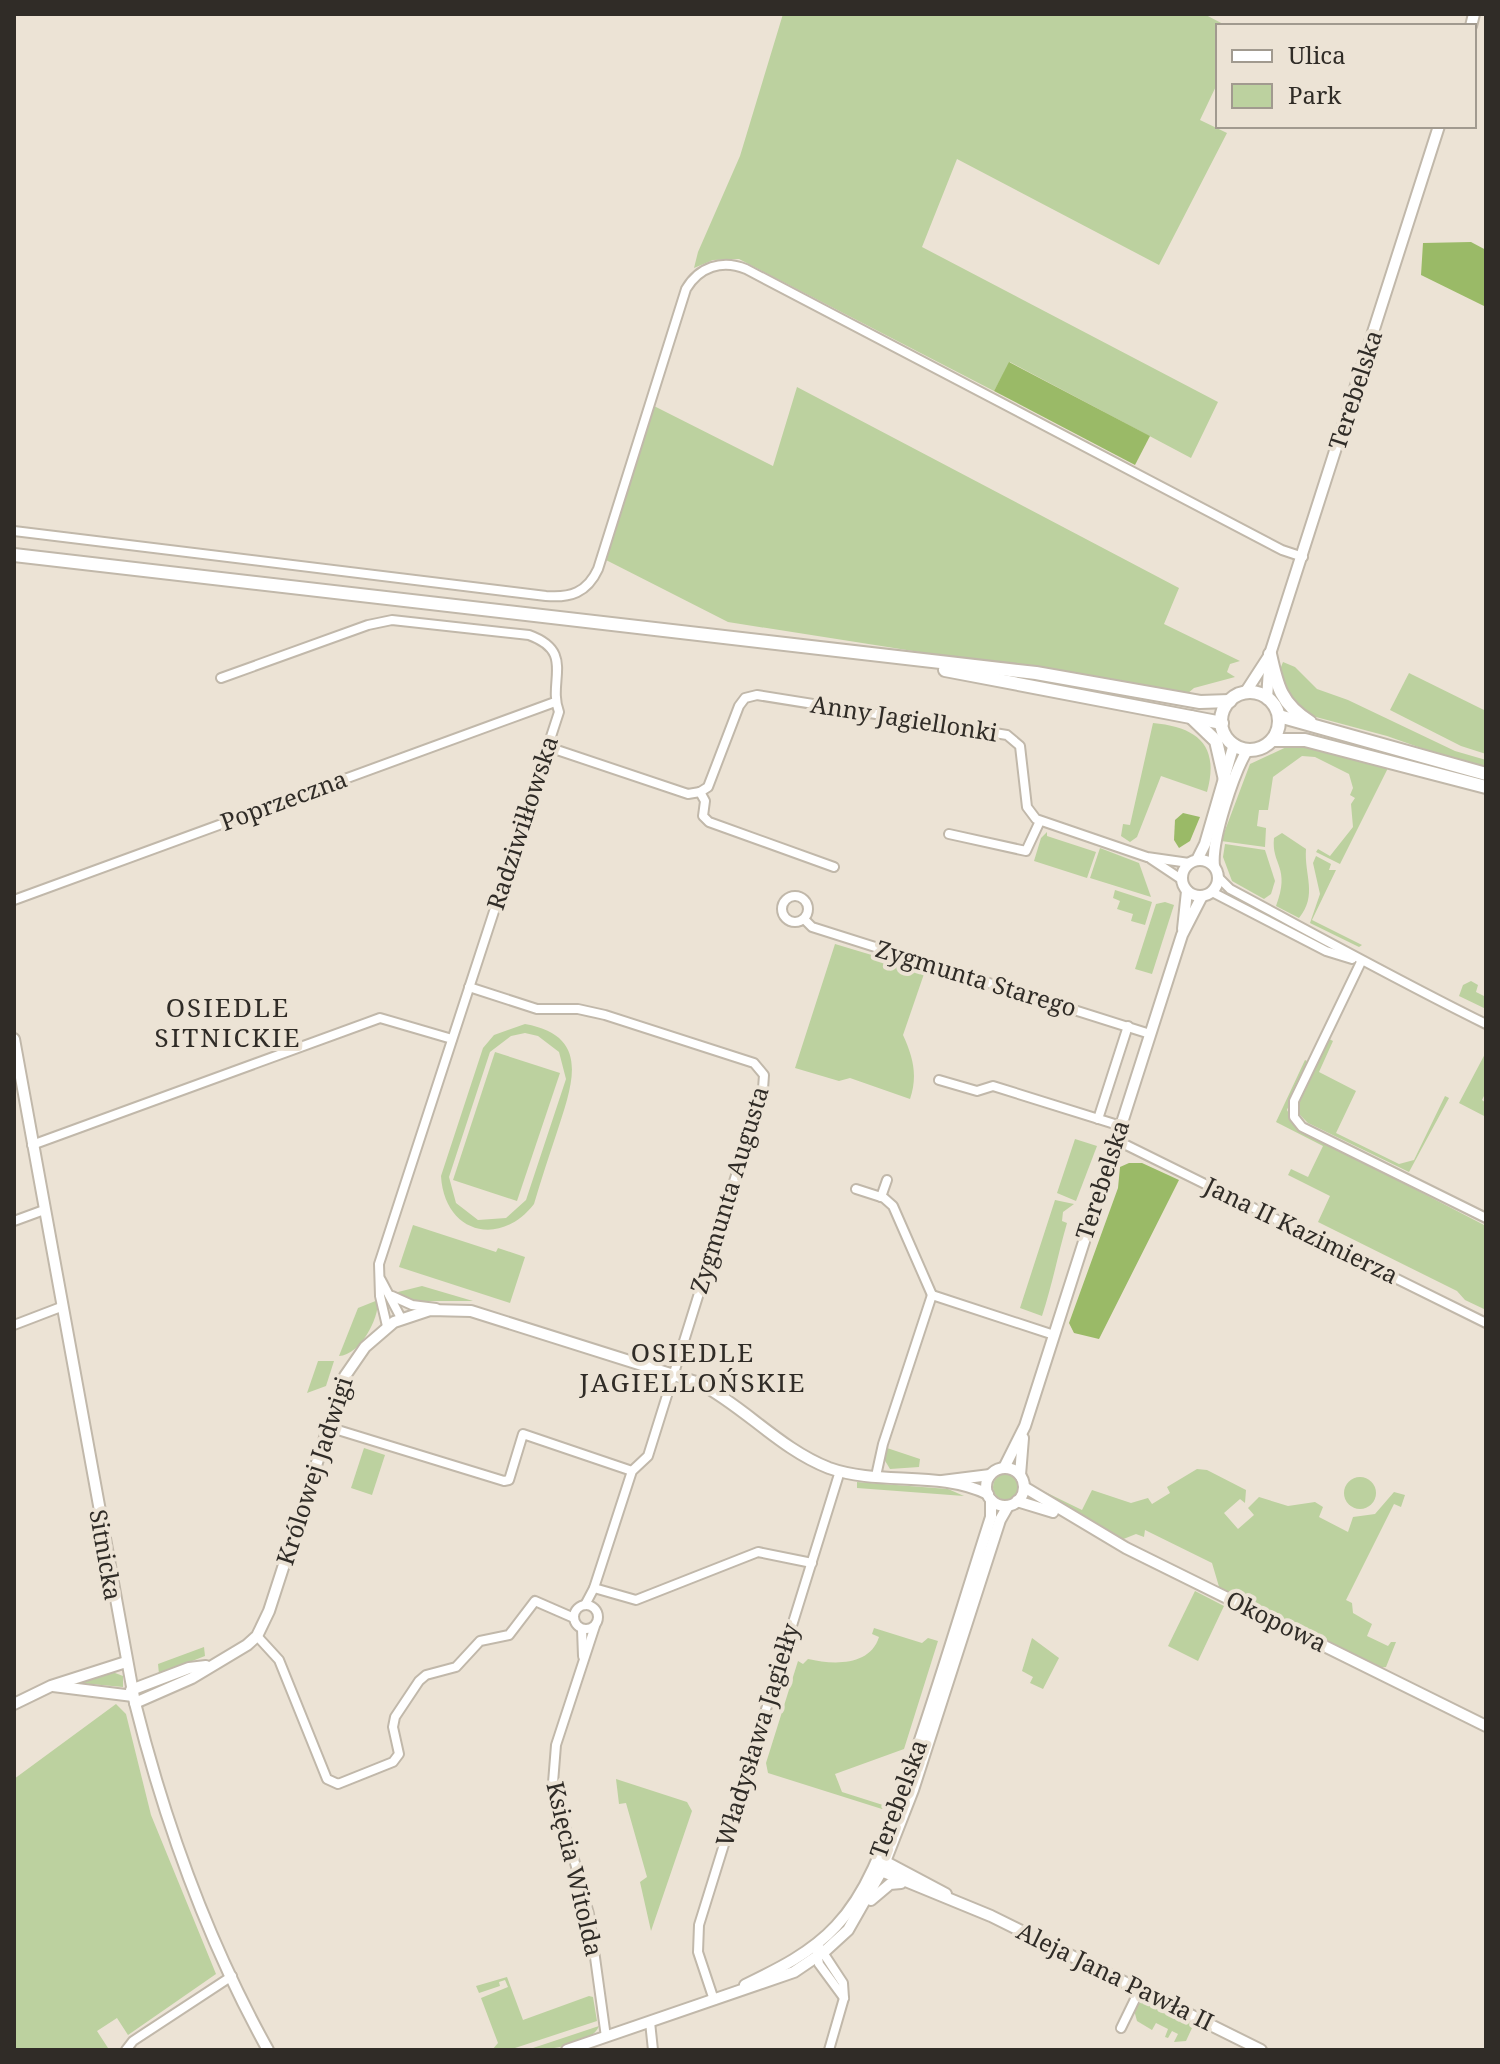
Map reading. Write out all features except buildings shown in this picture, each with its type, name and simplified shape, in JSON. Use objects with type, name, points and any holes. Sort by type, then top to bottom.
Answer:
[{"type":"main road","points":[[14,555],[879,658],[1036,673],[1200,702],[1230,701],[1245,693],[1267,699],[1279,716],[1486,774]]},
{"type":"main road","points":[[1270,654],[1277,687],[1284,702],[1319,728]]},
{"type":"main road","points":[[879,658],[1222,723],[1234,744],[1248,749],[1263,748],[1273,740],[1279,716]]},
{"type":"main road","points":[[1222,723],[1230,701]]},
{"type":"main road","points":[[1189,715],[1216,741],[1225,780]]},
{"type":"main road","points":[[1273,740],[1305,740],[1486,787]]},
{"type":"street","name":"Terebelska","points":[[1245,693],[1270,654],[1438,128]]},
{"type":"street","points":[[14,531],[546,596],[575,594],[586,587],[598,569],[686,289],[705,269],[729,264],[746,269],[1282,550],[1303,557]]},
{"type":"street","name":"Radziwiłłowska","points":[[221,678],[368,625],[392,620],[536,638],[552,651],[557,662],[555,702],[559,712],[379,1264],[387,1326]]},
{"type":"street","name":"Terebelska","points":[[1267,699],[1270,654]]},
{"type":"street","name":"Anny Jagiellonki","points":[[700,792],[708,787],[739,706],[745,698],[757,695],[1007,735],[1020,746],[1027,807],[1040,821]]},
{"type":"street","name":"Poprzeczna","points":[[14,900],[555,702]]},
{"type":"street","points":[[1181,879],[1205,844],[1234,744]]},
{"type":"street","points":[[548,747],[688,794],[700,792],[705,801],[703,816],[709,822],[834,867]]},
{"type":"street","points":[[1216,872],[1215,847],[1248,749]]},
{"type":"street","points":[[949,834],[1026,851],[1040,821],[1147,857],[1193,861],[1216,872],[1230,889],[1331,942],[1361,962],[1486,1024]]},
{"type":"street","points":[[1147,857],[1181,879],[1187,891],[1207,894],[1326,951],[1361,962]]},
{"type":"street","name":"Terebelska","points":[[1182,935],[1207,894],[1216,872]]},
{"type":"street","name":"Terebelska","points":[[1004,1468],[1025,1426],[1182,935],[1187,891]]},
{"type":"street","name":"Zygmunta Starego","points":[[804,919],[812,927],[1150,1034]]},
{"type":"street","points":[[1361,962],[1294,1101],[1294,1117],[1302,1127],[1486,1218]]},
{"type":"street","name":"Zygmunta Augusta","points":[[469,987],[537,1009],[578,1009],[605,1015],[754,1063],[761,1069],[763,1089],[673,1374]]},
{"type":"street","points":[[32,1145],[380,1018],[452,1039]]},
{"type":"street","points":[[1098,1119],[1128,1026]]},
{"type":"street","name":"Sitnicka","points":[[14,1039],[133,1696],[167,1819],[232,1976],[268,2050]]},
{"type":"street","points":[[939,1080],[977,1091],[993,1086],[1121,1126]]},
{"type":"street","name":"Jana II Kazimierza","points":[[1116,1140],[1486,1323]]},
{"type":"street","points":[[881,1197],[887,1180]]},
{"type":"street","points":[[856,1189],[881,1197],[893,1206],[932,1295],[883,1444],[876,1476]]},
{"type":"street","points":[[14,1221],[44,1210]]},
{"type":"street","points":[[380,1280],[392,1296],[401,1318]]},
{"type":"street","points":[[932,1295],[1054,1335]]},
{"type":"street","points":[[392,1296],[412,1305],[444,1309]]},
{"type":"street","points":[[14,1325],[61,1307]]},
{"type":"street","name":"Królowej Jadwigi","points":[[257,1636],[269,1611],[350,1366],[387,1326],[401,1318],[444,1309],[471,1311],[673,1374],[724,1397],[799,1453],[840,1471],[940,1481],[990,1475]]},
{"type":"street","points":[[574,1618],[576,1609],[585,1605],[594,1588],[632,1471],[648,1456],[673,1374]]},
{"type":"street","name":"Terebelska","points":[[1020,1475],[1025,1426]]},
{"type":"street","points":[[328,1427],[504,1481],[509,1480],[523,1434],[632,1471]]},
{"type":"street","points":[[1004,1468],[1020,1475],[1024,1487],[1013,1504],[990,1497],[990,1475],[1004,1468]]},
{"type":"street","name":"Władysława Jagiełły","points":[[714,2000],[698,1952],[699,1925],[840,1471]]},
{"type":"street","name":"Królowej Jadwigi","points":[[940,1481],[990,1497]]},
{"type":"street","name":"Okopowa","points":[[1024,1487],[1067,1516],[1486,1726]]},
{"type":"street","name":"Terebelska","points":[[714,2000],[819,1951],[880,1865],[991,1517],[990,1497]]},
{"type":"street","name":"Terebelska","points":[[862,1910],[1000,1520],[1013,1504]]},
{"type":"street","name":"Okopowa","points":[[1013,1504],[1067,1516]]},
{"type":"street","points":[[594,1588],[636,1600],[758,1552],[767,1551],[812,1563]]},
{"type":"street","points":[[51,1686],[133,1696],[192,1678],[257,1636],[279,1660],[327,1779],[338,1784],[393,1762],[399,1754],[393,1727],[395,1717],[426,1675],[456,1667],[480,1641],[509,1635],[535,1601],[574,1618],[582,1629],[595,1626],[599,1619],[594,1588]]},
{"type":"street","points":[[585,1605],[595,1608]]},
{"type":"street","name":"Księcia Witolda","points":[[595,1626],[556,1745],[553,1783],[589,1914],[606,2037]]},
{"type":"street","name":"Księcia Witolda","points":[[582,1629],[583,1656]]},
{"type":"street","points":[[14,1704],[51,1686],[126,1662]]},
{"type":"street","name":"Aleja Jana Pawła II","points":[[880,1865],[901,1883],[968,1907]]},
{"type":"street","name":"Aleja Jana Pawła II","points":[[880,1865],[1261,2050]]},
{"type":"street","name":"Terebelska","points":[[794,1972],[880,1890],[901,1883]]},
{"type":"street","points":[[819,1951],[825,1974],[844,1998]]},
{"type":"street","points":[[819,1951],[843,1983],[844,1998],[829,2050]]},
{"type":"street","name":"Terebelska","points":[[714,2000],[794,1972],[807,1969],[825,1974]]},
{"type":"street","points":[[126,2050],[133,2041],[232,1976]]},
{"type":"street","points":[[1121,2028],[1140,1989]]},
{"type":"street","points":[[567,2050],[714,2000]]},
{"type":"street","points":[[650,2022],[653,2050]]},
{"type":"green space","points":[[783,14],[1204,14],[1223,24],[1216,24],[1216,86],[1200,120],[1227,133],[1159,265],[957,159],[922,247],[1218,402],[1191,458],[1010,362],[994,391],[739,259],[713,260],[694,268],[740,156]]},
{"type":"green space","points":[[1471,242],[1486,250],[1486,307],[1421,275],[1423,243]]},
{"type":"green space","points":[[1009,362],[1150,436],[1135,465],[994,391]]},
{"type":"green space","points":[[797,387],[1179,588],[1164,624],[1240,661],[1230,664],[1227,672],[1235,677],[1194,688],[1187,694],[728,622],[606,560],[654,406],[773,466]]},
{"type":"green space","points":[[1283,662],[1295,667],[1317,689],[1348,700],[1455,751],[1486,760],[1486,771],[1387,736],[1301,713],[1291,703],[1279,672]]},
{"type":"green space","points":[[1409,673],[1486,711],[1486,754],[1461,746],[1390,710]]},
{"type":"green space","points":[[1153,723],[1182,729],[1201,741],[1210,762],[1207,792],[1161,776],[1137,837],[1130,842],[1121,836],[1123,824],[1130,825]]},
{"type":"green space","points":[[1295,743],[1389,766],[1340,864],[1316,852],[1318,849],[1330,856],[1353,827],[1351,804],[1355,798],[1350,795],[1353,788],[1349,774],[1315,757],[1302,756],[1273,777],[1268,810],[1259,810],[1257,826],[1266,828],[1265,847],[1221,841],[1250,764]]},
{"type":"green space","points":[[1183,813],[1200,817],[1190,841],[1179,848],[1174,840],[1175,820]]},
{"type":"green space","points":[[1047,832],[1047,836],[1096,852],[1087,878],[1034,861],[1041,838]]},
{"type":"green space","points":[[1282,833],[1306,849],[1309,893],[1299,918],[1276,906],[1282,883],[1274,838]]},
{"type":"green space","points":[[1225,844],[1265,850],[1275,881],[1271,894],[1264,899],[1232,881],[1223,857]]},
{"type":"green space","points":[[1100,848],[1139,863],[1151,897],[1090,878]]},
{"type":"green space","points":[[1316,856],[1331,864],[1329,870],[1336,870],[1312,920],[1362,945],[1359,947],[1310,923],[1320,894],[1313,863]]},
{"type":"green space","points":[[1115,890],[1152,902],[1145,925],[1131,921],[1133,914],[1117,909],[1120,901],[1113,898]]},
{"type":"green space","points":[[1165,902],[1174,905],[1152,974],[1135,969],[1156,904]]},
{"type":"green space","points":[[835,944],[925,971],[903,1035],[913,1066],[914,1082],[910,1099],[850,1078],[839,1081],[795,1068]]},
{"type":"green space","points":[[1471,981],[1478,985],[1476,992],[1486,997],[1486,1009],[1459,996],[1463,985]]},
{"type":"green space","points":[[525,1024],[546,1030],[560,1039],[569,1051],[572,1065],[568,1097],[534,1204],[520,1218],[490,1230],[476,1228],[452,1210],[444,1195],[441,1176],[483,1048],[494,1035]],"holes":[[[525,1033],[538,1036],[559,1052],[566,1079],[526,1200],[506,1218],[478,1220],[456,1203],[449,1177],[490,1052],[511,1036]]]},
{"type":"green space","points":[[1329,1039],[1333,1041],[1319,1072],[1356,1091],[1336,1133],[1399,1164],[1414,1160],[1445,1096],[1449,1098],[1409,1172],[1308,1123],[1298,1113],[1299,1103]]},
{"type":"green space","points":[[495,1052],[560,1073],[517,1201],[453,1180]]},
{"type":"green space","points":[[1486,1052],[1486,1092],[1482,1100],[1486,1103],[1486,1117],[1459,1103]]},
{"type":"green space","points":[[1305,1060],[1287,1110],[1297,1128],[1486,1226],[1486,1310],[1465,1300],[1457,1291],[1318,1222],[1330,1196],[1288,1175],[1291,1169],[1308,1177],[1323,1146],[1276,1122]]},
{"type":"green space","points":[[1075,1139],[1097,1146],[1076,1201],[1057,1193]]},
{"type":"green space","points":[[1142,1163],[1179,1180],[1099,1339],[1074,1333],[1069,1323],[1118,1188],[1120,1167]]},
{"type":"green space","points":[[1055,1200],[1074,1204],[1063,1212],[1062,1221],[1067,1223],[1042,1316],[1020,1308]]},
{"type":"green space","points":[[413,1225],[496,1252],[498,1248],[525,1257],[510,1303],[399,1267]]},
{"type":"green space","points":[[422,1286],[473,1301],[415,1301],[394,1293]]},
{"type":"green space","points":[[378,1300],[367,1335],[354,1350],[339,1356],[358,1308]]},
{"type":"green space","points":[[318,1361],[334,1361],[326,1386],[307,1393]]},
{"type":"green space","points":[[364,1448],[385,1455],[372,1495],[351,1488]]},
{"type":"green space","points":[[887,1448],[920,1459],[919,1467],[890,1469],[884,1459]]},
{"type":"green space","points":[[1197,1469],[1207,1470],[1246,1490],[1245,1503],[1240,1499],[1224,1513],[1238,1529],[1254,1515],[1248,1508],[1259,1497],[1288,1506],[1315,1502],[1323,1507],[1319,1517],[1348,1532],[1353,1517],[1375,1514],[1394,1492],[1405,1495],[1401,1507],[1394,1504],[1346,1600],[1352,1603],[1353,1613],[1372,1624],[1367,1636],[1388,1646],[1396,1642],[1386,1667],[1378,1668],[1220,1590],[1212,1563],[1145,1530],[1144,1537],[1136,1534],[1121,1540],[1041,1496],[1043,1492],[1035,1487],[1082,1510],[1092,1490],[1131,1503],[1148,1498],[1152,1504],[1170,1493],[1167,1487]]},
{"type":"green space","points":[[1006,1474],[1015,1478],[1019,1487],[1015,1496],[1006,1500],[997,1496],[993,1487],[997,1478]]},
{"type":"green space","points":[[1360,1477],[1371,1482],[1376,1493],[1371,1504],[1360,1509],[1349,1504],[1344,1493],[1349,1482]]},
{"type":"green space","points":[[857,1482],[948,1489],[964,1496],[857,1488]]},
{"type":"green space","points":[[1195,1591],[1224,1606],[1198,1661],[1168,1646]]},
{"type":"green space","points":[[874,1628],[922,1643],[928,1638],[938,1641],[904,1749],[835,1774],[842,1792],[886,1806],[882,1809],[768,1773],[766,1763],[798,1661],[803,1664],[808,1659],[840,1662],[859,1658],[868,1654],[879,1637],[872,1634]]},
{"type":"green space","points":[[1032,1638],[1059,1658],[1043,1689],[1030,1683],[1033,1677],[1022,1671]]},
{"type":"green space","points":[[204,1647],[205,1656],[159,1674],[158,1664]]},
{"type":"green space","points":[[110,1671],[123,1676],[123,1687],[80,1683]]},
{"type":"green space","points":[[116,1704],[126,1714],[151,1815],[216,1974],[128,2035],[117,2018],[97,2031],[108,2048],[105,2050],[14,2050],[14,1779]]},
{"type":"green space","points":[[616,1779],[687,1802],[692,1811],[651,1931],[640,1882],[647,1877],[626,1803],[619,1804]]},
{"type":"green space","points":[[507,1977],[523,2020],[589,1996],[593,1997],[597,2021],[509,2050],[492,2050],[498,2043],[481,1998],[508,1987],[505,1980],[499,1982],[500,1986],[479,1993],[476,1986]]},
{"type":"green space","points":[[1143,1999],[1187,2017],[1192,2028],[1186,2041],[1174,2042],[1178,2034],[1172,2031],[1168,2038],[1165,2037],[1168,2029],[1156,2023],[1152,2030],[1137,2021],[1134,2010]]},
{"type":"green space","points":[[599,2026],[594,2033],[578,2042],[556,2048],[527,2050]]},
{"type":"district","name":"OSIEDLE SITNICKIE","points":[[228,1023]]},
{"type":"district","name":"OSIEDLE JAGIELLOŃSKIE","points":[[693,1368]]}]
